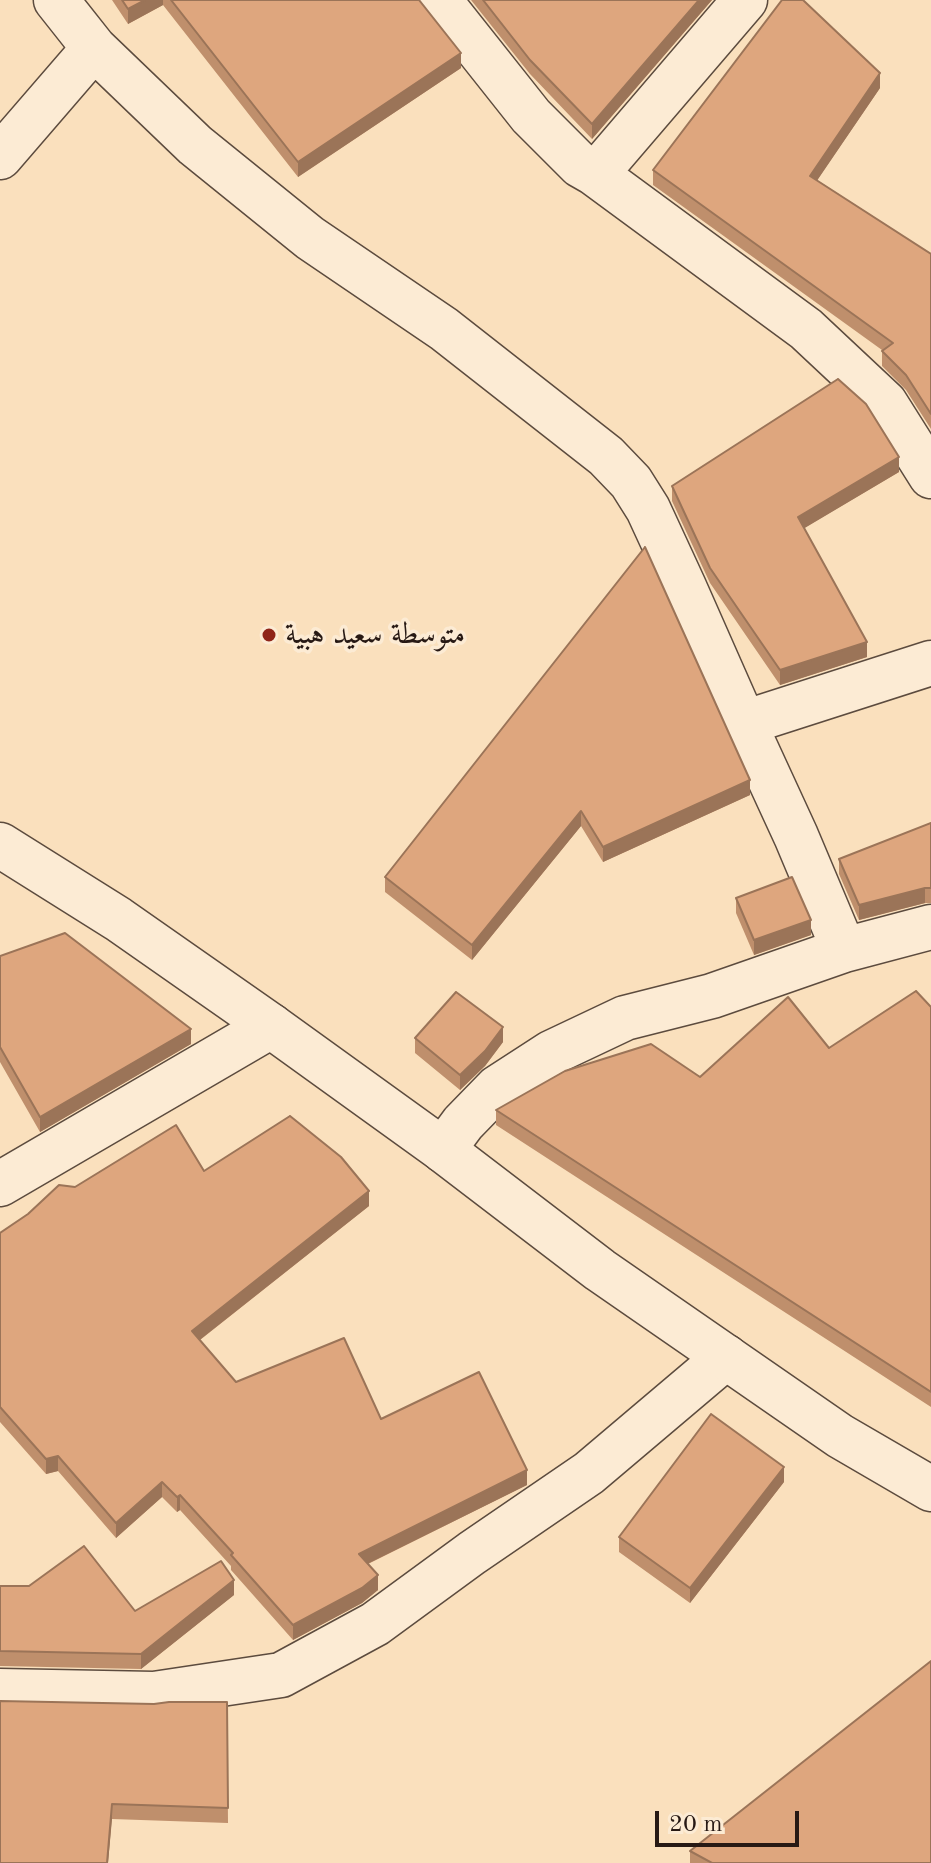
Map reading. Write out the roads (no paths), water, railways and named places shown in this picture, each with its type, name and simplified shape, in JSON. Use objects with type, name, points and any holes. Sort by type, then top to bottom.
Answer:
[{"type":"street","points":[[56,0],[94,48],[195,145],[310,238],[444,329],[606,456],[631,482],[648,509],[796,836],[844,950]]},
{"type":"street","points":[[439,0],[531,116],[580,165],[806,329],[885,403],[931,476]]},
{"type":"street","points":[[594,173],[745,0]]},
{"type":"street","points":[[0,157],[94,48]]},
{"type":"street","points":[[744,723],[931,663]]},
{"type":"street","points":[[0,845],[118,919],[271,1026],[443,1150],[600,1270],[840,1436],[931,1489]]},
{"type":"street","points":[[443,1150],[463,1123],[497,1088],[551,1053],[625,1018],[712,996],[844,950],[931,927]]},
{"type":"street","points":[[0,1184],[271,1026]]},
{"type":"street","points":[[0,1691],[154,1694],[281,1675],[375,1624],[589,1473],[726,1357]]},
{"type":"place","name":"متوسطة سعيد هبية","points":[[269,635]]}]
